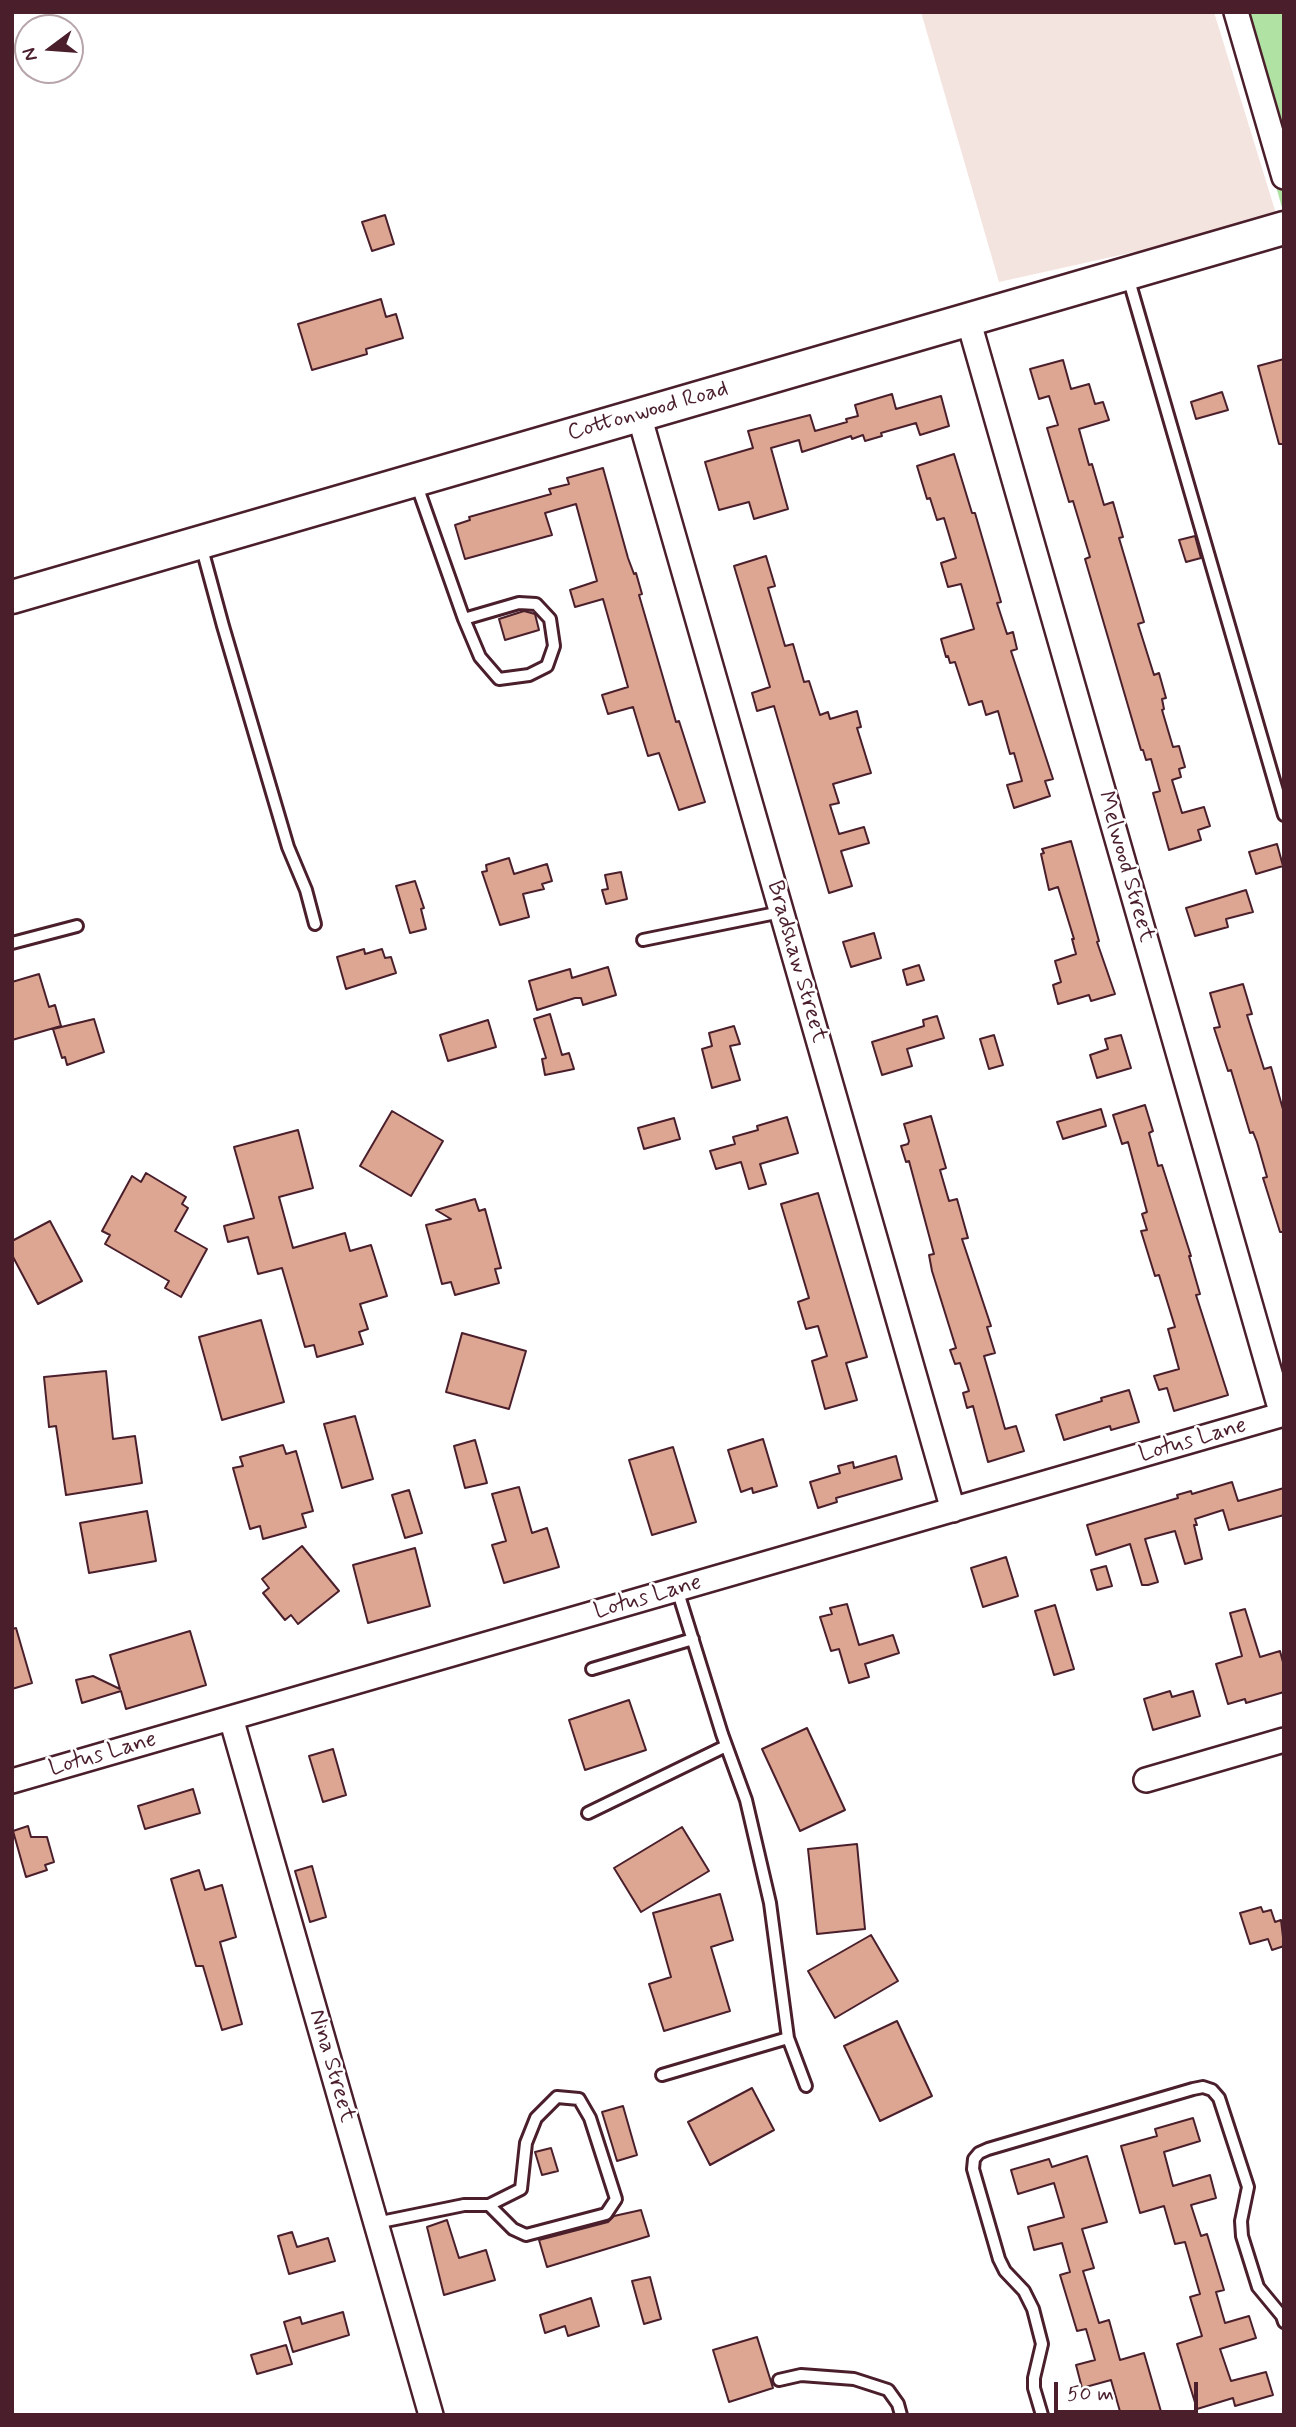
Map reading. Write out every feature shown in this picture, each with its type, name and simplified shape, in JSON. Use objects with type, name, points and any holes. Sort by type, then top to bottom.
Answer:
[{"type":"street","points":[[1236,12],[1284,177]]},
{"type":"street","name":"Cottonwood Road","points":[[12,597],[1284,228]]},
{"type":"street","name":"Melwood Street","points":[[968,320],[1283,1415]]},
{"type":"street","name":"Bradshaw Street","points":[[639,415],[953,1510]]},
{"type":"street","name":"Lotus Lane","points":[[12,1781],[1283,1415]]},
{"type":"street","name":"Nina Street","points":[[230,1718],[431,2415]]},
{"type":"street","points":[[1146,1780],[1284,1740]]},
{"type":"lane","points":[[1127,274],[1284,815]]},
{"type":"lane","points":[[415,480],[464,618],[480,657],[499,679],[529,675],[547,666],[554,646],[550,619],[536,604],[519,603],[464,618]]},
{"type":"lane","points":[[201,542],[288,847],[306,890],[315,924]]},
{"type":"lane","points":[[643,940],[781,912]]},
{"type":"lane","points":[[12,943],[77,926]]},
{"type":"lane","points":[[677,1589],[726,1746],[746,1800],[770,1903],[788,2038],[806,2086]]},
{"type":"lane","points":[[592,1669],[693,1639]]},
{"type":"lane","points":[[588,1813],[726,1746]]},
{"type":"lane","points":[[662,2075],[788,2038]]},
{"type":"lane","points":[[1042,2415],[1034,2388],[1034,2378],[1042,2344],[1033,2309],[1024,2291],[999,2259],[973,2169],[974,2159],[988,2149],[1192,2089],[1203,2087],[1212,2090],[1219,2098],[1248,2187],[1241,2221],[1242,2236],[1258,2287],[1284,2322]]},
{"type":"lane","points":[[376,2223],[464,2205],[489,2205],[521,2189],[526,2143],[536,2118],[557,2097],[579,2099],[590,2118],[616,2199],[606,2214],[526,2235],[513,2229],[489,2205]]},
{"type":"lane","points":[[779,2380],[801,2375],[854,2379],[888,2390],[898,2404],[901,2415]]},
{"type":"shaded area","points":[[921,12],[1214,12],[1278,220],[999,282]]},
{"type":"green space","points":[[1226,12],[1284,12],[1284,211],[1283,211]]},
{"type":"building","points":[[385,215],[394,244],[372,251],[362,222]]},
{"type":"building","points":[[381,299],[386,317],[396,314],[403,338],[366,349],[367,354],[312,370],[298,324]]},
{"type":"building","points":[[1284,359],[1284,444],[1279,444],[1258,366]]},
{"type":"building","points":[[1063,360],[1071,389],[1089,384],[1095,404],[1103,402],[1109,420],[1079,429],[1104,505],[1113,502],[1123,537],[1119,538],[1144,622],[1138,624],[1154,675],[1159,673],[1166,698],[1162,699],[1162,710],[1173,747],[1179,746],[1185,767],[1179,769],[1181,777],[1172,780],[1182,813],[1204,807],[1210,826],[1198,830],[1201,840],[1169,850],[1153,793],[1160,791],[1151,759],[1146,760],[1141,750],[1085,559],[1090,557],[1073,501],[1069,502],[1047,428],[1058,425],[1049,396],[1039,399],[1030,369]]},
{"type":"building","points":[[1222,392],[1228,410],[1196,419],[1191,402]]},
{"type":"building","points":[[892,394],[896,409],[941,396],[949,426],[920,435],[916,423],[881,433],[882,436],[865,441],[863,435],[852,439],[851,436],[802,452],[799,440],[771,448],[788,509],[754,519],[749,502],[719,510],[705,462],[753,448],[748,431],[810,415],[815,431],[858,416],[855,405]]},
{"type":"building","points":[[954,454],[972,513],[975,513],[1001,602],[997,603],[1007,634],[1013,632],[1017,649],[1011,651],[1053,779],[1045,781],[1050,796],[1014,808],[1007,785],[1022,781],[1014,753],[1010,754],[998,711],[986,715],[982,701],[969,705],[955,662],[950,663],[948,656],[946,657],[941,639],[974,629],[961,584],[948,587],[941,563],[956,558],[944,518],[937,520],[917,466]]},
{"type":"building","points":[[603,468],[628,558],[634,574],[636,573],[642,594],[639,595],[676,722],[679,721],[705,802],[679,810],[659,753],[648,756],[633,707],[608,714],[602,695],[628,687],[603,599],[575,607],[570,590],[597,581],[576,504],[545,513],[552,535],[465,559],[455,525],[470,520],[469,517],[551,494],[549,489],[569,484],[567,478]]},
{"type":"building","points":[[1195,536],[1201,558],[1186,562],[1179,540]]},
{"type":"building","points":[[766,556],[775,586],[768,588],[785,646],[793,644],[804,682],[809,681],[820,715],[828,712],[830,719],[857,711],[861,727],[857,728],[871,773],[833,784],[839,803],[830,805],[839,834],[864,827],[869,843],[841,851],[852,886],[829,893],[774,706],[757,711],[752,693],[770,687],[734,566]]},
{"type":"building","points":[[524,611],[535,614],[539,630],[505,640],[499,619]]},
{"type":"building","points":[[1071,841],[1099,941],[1097,942],[1115,994],[1091,1001],[1089,995],[1058,1004],[1053,985],[1061,982],[1055,961],[1076,954],[1058,887],[1049,890],[1041,854],[1044,853],[1042,849]]},
{"type":"building","points":[[1277,844],[1283,866],[1256,874],[1249,852]]},
{"type":"building","points":[[509,858],[514,874],[547,864],[552,881],[542,884],[544,889],[523,894],[529,917],[500,925],[482,872],[487,871],[486,865]]},
{"type":"building","points":[[621,872],[627,899],[606,904],[602,890],[608,889],[605,875]]},
{"type":"building","points":[[415,881],[424,908],[421,909],[426,929],[410,933],[396,886]]},
{"type":"building","points":[[1246,890],[1253,912],[1226,919],[1228,927],[1195,936],[1186,908]]},
{"type":"building","points":[[874,933],[881,958],[851,967],[843,942]]},
{"type":"building","points":[[364,949],[365,954],[382,949],[385,958],[391,957],[396,973],[346,989],[337,957]]},
{"type":"building","points":[[919,965],[924,980],[907,985],[903,970]]},
{"type":"building","points":[[608,967],[616,995],[583,1005],[581,998],[575,998],[537,1010],[529,981],[570,969],[572,978]]},
{"type":"building","points":[[39,974],[49,1007],[55,1005],[61,1026],[12,1040],[12,982]]},
{"type":"building","points":[[1243,984],[1252,1014],[1247,1015],[1264,1069],[1271,1067],[1284,1113],[1284,1232],[1280,1232],[1263,1178],[1267,1177],[1257,1142],[1253,1132],[1250,1133],[1231,1070],[1228,1071],[1214,1028],[1220,1027],[1210,993]]},
{"type":"building","points":[[550,1014],[562,1055],[569,1053],[574,1069],[545,1075],[542,1059],[546,1058],[534,1019]]},
{"type":"building","points":[[937,1016],[944,1038],[907,1049],[912,1066],[882,1075],[872,1042],[924,1026],[923,1020]]},
{"type":"building","points":[[94,1019],[104,1052],[67,1065],[65,1057],[62,1058],[53,1029]]},
{"type":"building","points":[[488,1020],[496,1047],[448,1061],[440,1035]]},
{"type":"building","points":[[734,1026],[740,1044],[730,1046],[740,1080],[712,1088],[702,1049],[712,1046],[709,1033]]},
{"type":"building","points":[[994,1035],[1003,1065],[989,1069],[980,1039]]},
{"type":"building","points":[[1121,1035],[1131,1068],[1097,1078],[1090,1055],[1108,1049],[1105,1039]]},
{"type":"building","points":[[1145,1105],[1153,1131],[1149,1133],[1158,1166],[1162,1165],[1191,1256],[1200,1294],[1196,1295],[1228,1395],[1174,1411],[1167,1388],[1159,1390],[1154,1376],[1179,1369],[1168,1329],[1175,1327],[1159,1275],[1155,1276],[1141,1231],[1147,1230],[1142,1214],[1147,1212],[1128,1142],[1122,1144],[1113,1115]]},
{"type":"building","points":[[1101,1109],[1106,1126],[1063,1139],[1057,1122]]},
{"type":"building","points":[[392,1111],[443,1141],[411,1196],[360,1166]]},
{"type":"building","points":[[931,1116],[946,1168],[940,1170],[949,1201],[957,1199],[968,1238],[962,1239],[991,1326],[987,1327],[995,1353],[984,1356],[1005,1429],[1016,1426],[1024,1451],[988,1462],[973,1406],[967,1408],[963,1393],[969,1391],[960,1363],[955,1364],[950,1350],[956,1348],[932,1271],[929,1255],[934,1254],[909,1161],[906,1162],[901,1146],[909,1141],[904,1124]]},
{"type":"building","points":[[787,1117],[798,1153],[760,1164],[766,1184],[749,1189],[741,1162],[716,1169],[710,1151],[735,1144],[733,1137],[758,1130],[757,1126]]},
{"type":"building","points":[[674,1118],[680,1139],[644,1149],[638,1128]]},
{"type":"building","points":[[298,1130],[313,1188],[279,1197],[293,1248],[345,1233],[350,1251],[371,1245],[387,1296],[360,1304],[368,1329],[359,1332],[363,1344],[317,1357],[314,1345],[305,1347],[282,1268],[258,1274],[248,1237],[228,1242],[224,1226],[254,1218],[234,1147]]},
{"type":"building","points":[[146,1173],[186,1197],[182,1204],[188,1208],[175,1231],[207,1249],[181,1297],[165,1288],[169,1281],[105,1244],[110,1235],[102,1231],[132,1176],[141,1182]]},
{"type":"building","points":[[818,1193],[867,1357],[846,1363],[857,1400],[825,1409],[812,1361],[827,1356],[818,1326],[806,1329],[798,1302],[809,1298],[781,1204]]},
{"type":"building","points":[[475,1199],[479,1211],[485,1209],[501,1268],[495,1269],[499,1283],[455,1295],[451,1282],[442,1284],[426,1225],[451,1219],[436,1210]]},
{"type":"building","points":[[50,1221],[82,1281],[38,1304],[12,1255],[12,1241]]},
{"type":"building","points":[[261,1320],[284,1402],[222,1420],[199,1337]]},
{"type":"building","points":[[462,1333],[526,1351],[509,1409],[446,1392]]},
{"type":"building","points":[[106,1371],[113,1439],[135,1436],[142,1483],[66,1495],[56,1426],[49,1427],[44,1377]]},
{"type":"building","points":[[1129,1390],[1139,1422],[1111,1430],[1110,1426],[1064,1440],[1056,1415]]},
{"type":"building","points":[[355,1416],[373,1479],[342,1488],[324,1424]]},
{"type":"building","points":[[763,1439],[777,1486],[753,1493],[752,1488],[741,1492],[728,1450]]},
{"type":"building","points":[[475,1440],[487,1483],[465,1488],[454,1446]]},
{"type":"building","points":[[283,1445],[286,1454],[296,1451],[313,1511],[302,1514],[306,1527],[263,1539],[260,1526],[250,1529],[233,1468],[243,1466],[240,1457]]},
{"type":"building","points":[[673,1447],[696,1522],[652,1535],[629,1460]]},
{"type":"building","points":[[896,1456],[902,1479],[836,1498],[837,1502],[818,1508],[810,1482],[840,1473],[838,1466],[853,1462],[854,1468]]},
{"type":"building","points":[[1232,1482],[1238,1501],[1284,1488],[1284,1515],[1229,1530],[1223,1510],[1195,1519],[1202,1559],[1185,1564],[1175,1531],[1145,1539],[1158,1582],[1148,1585],[1142,1585],[1130,1544],[1096,1555],[1087,1525],[1178,1498],[1177,1495],[1191,1491],[1192,1494]]},
{"type":"building","points":[[519,1487],[532,1533],[547,1528],[559,1567],[504,1583],[492,1545],[506,1541],[492,1494]]},
{"type":"building","points":[[409,1490],[422,1533],[405,1538],[392,1495]]},
{"type":"building","points":[[147,1511],[156,1561],[89,1573],[80,1523]]},
{"type":"building","points":[[302,1546],[339,1591],[298,1624],[291,1615],[285,1620],[263,1593],[269,1588],[262,1579]]},
{"type":"building","points":[[415,1548],[430,1606],[368,1623],[353,1565]]},
{"type":"building","points":[[1006,1557],[1018,1596],[983,1607],[971,1568]]},
{"type":"building","points":[[1106,1566],[1112,1586],[1097,1590],[1091,1570]]},
{"type":"building","points":[[847,1604],[859,1645],[893,1635],[899,1653],[865,1664],[869,1677],[849,1683],[839,1649],[831,1651],[820,1617],[832,1614],[830,1608]]},
{"type":"building","points":[[1055,1605],[1074,1669],[1054,1675],[1035,1611]]},
{"type":"building","points":[[1245,1609],[1260,1657],[1280,1651],[1284,1666],[1284,1692],[1246,1703],[1245,1699],[1228,1704],[1216,1664],[1242,1656],[1230,1613]]},
{"type":"building","points":[[16,1628],[32,1683],[12,1689],[12,1629]]},
{"type":"building","points":[[190,1631],[206,1685],[126,1709],[121,1691],[82,1703],[76,1680],[93,1676],[120,1689],[110,1655]]},
{"type":"building","points":[[1170,1691],[1172,1697],[1193,1691],[1200,1716],[1153,1730],[1144,1699]]},
{"type":"building","points":[[629,1700],[646,1750],[585,1770],[569,1720]]},
{"type":"building","points":[[807,1728],[845,1810],[800,1831],[762,1749]]},
{"type":"building","points":[[333,1749],[346,1795],[323,1802],[309,1756]]},
{"type":"building","points":[[193,1789],[200,1813],[145,1829],[138,1806]]},
{"type":"building","points":[[28,1826],[31,1837],[47,1837],[54,1862],[45,1865],[47,1870],[26,1877],[13,1831]]},
{"type":"building","points":[[682,1827],[709,1871],[641,1912],[614,1868]]},
{"type":"building","points":[[857,1844],[865,1929],[817,1934],[808,1849]]},
{"type":"building","points":[[312,1866],[326,1917],[310,1922],[295,1871]]},
{"type":"building","points":[[199,1870],[205,1890],[222,1885],[236,1937],[220,1942],[242,2024],[222,2030],[203,1966],[196,1966],[171,1879]]},
{"type":"building","points":[[720,1894],[733,1940],[711,1947],[730,2011],[664,2031],[649,1984],[671,1977],[653,1913]]},
{"type":"building","points":[[1261,1907],[1263,1912],[1271,1910],[1275,1922],[1281,1920],[1284,1946],[1272,1950],[1268,1939],[1250,1944],[1240,1913]]},
{"type":"building","points":[[871,1935],[898,1981],[835,2018],[808,1971]]},
{"type":"building","points":[[897,2021],[932,2096],[880,2121],[844,2046]]},
{"type":"building","points":[[752,2088],[774,2130],[710,2165],[688,2122]]},
{"type":"building","points":[[623,2106],[637,2155],[617,2161],[602,2112]]},
{"type":"building","points":[[1193,2118],[1200,2141],[1164,2152],[1173,2186],[1210,2175],[1216,2198],[1191,2205],[1201,2236],[1207,2234],[1224,2290],[1216,2292],[1225,2323],[1249,2316],[1256,2338],[1220,2349],[1231,2381],[1266,2372],[1273,2395],[1235,2406],[1233,2398],[1197,2409],[1177,2344],[1202,2336],[1190,2297],[1200,2294],[1185,2242],[1175,2244],[1164,2206],[1140,2213],[1121,2146],[1157,2136],[1155,2129]]},
{"type":"building","points":[[551,2148],[558,2171],[542,2175],[535,2152]]},
{"type":"building","points":[[1087,2156],[1107,2222],[1082,2229],[1094,2268],[1083,2271],[1099,2323],[1109,2320],[1120,2360],[1144,2353],[1162,2415],[1121,2415],[1111,2380],[1082,2388],[1076,2365],[1095,2360],[1086,2329],[1077,2331],[1060,2275],[1070,2272],[1062,2243],[1034,2250],[1028,2227],[1064,2217],[1054,2183],[1018,2194],[1011,2170],[1049,2159],[1052,2167]]},
{"type":"building","points":[[641,2210],[649,2236],[547,2267],[539,2240],[608,2222],[614,2216]]},
{"type":"building","points":[[447,2220],[459,2258],[486,2250],[495,2280],[444,2295],[427,2227]]},
{"type":"building","points":[[292,2232],[297,2247],[328,2238],[335,2261],[289,2274],[278,2236]]},
{"type":"building","points":[[650,2277],[661,2319],[644,2324],[632,2281]]},
{"type":"building","points":[[591,2298],[599,2326],[568,2336],[565,2326],[545,2333],[540,2315]]},
{"type":"building","points":[[343,2312],[349,2335],[293,2352],[284,2322],[300,2317],[302,2324]]},
{"type":"building","points":[[757,2337],[773,2388],[729,2402],[713,2350]]},
{"type":"building","points":[[286,2345],[292,2364],[257,2374],[251,2355]]}]
